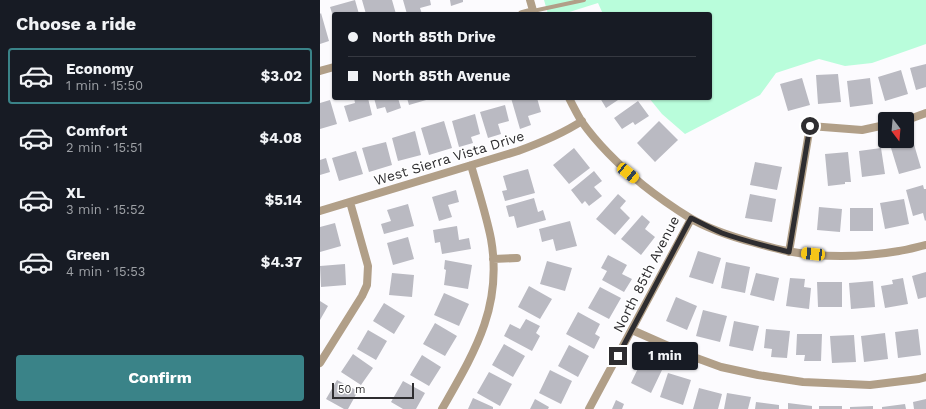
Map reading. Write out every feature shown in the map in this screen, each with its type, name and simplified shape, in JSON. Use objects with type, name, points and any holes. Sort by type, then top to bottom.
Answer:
[{"type":"street","points":[[530,0],[533,12]]},
{"type":"street","points":[[320,71],[332,68]]},
{"type":"street","name":"North 85th Avenue","points":[[569,100],[582,121],[610,156],[628,173],[658,197],[691,218],[589,409]]},
{"type":"street","points":[[914,117],[926,113]]},
{"type":"street","name":"West Sierra Vista Drive","points":[[320,210],[518,152],[568,130],[582,121]]},
{"type":"street","points":[[789,252],[810,126],[862,130],[878,127]]},
{"type":"street","points":[[442,409],[474,350],[485,324],[492,298],[494,281],[491,240],[471,165]]},
{"type":"street","points":[[320,363],[362,296],[367,285],[368,266],[350,202]]},
{"type":"street","points":[[691,218],[733,237],[789,252],[825,255],[864,255],[901,251],[926,245]]},
{"type":"street","points":[[493,259],[517,258]]},
{"type":"street","points":[[632,330],[691,356],[721,367],[758,375],[803,382],[870,384],[926,377]]},
{"type":"lane","points":[[537,12],[584,0]]},
{"type":"green space","points":[[544,0],[926,0],[926,44],[872,63],[845,66],[819,59],[776,73],[760,95],[685,134],[662,114],[651,100],[712,100],[712,12],[602,12],[598,3],[569,12],[547,12]]},
{"type":"building","points":[[355,0],[358,12],[332,13],[330,7]]},
{"type":"building","points":[[362,0],[392,0],[395,12],[365,12]]},
{"type":"building","points":[[403,0],[430,0],[431,5],[420,8],[421,12],[406,12]]},
{"type":"building","points":[[450,0],[463,0],[463,2],[451,6]]},
{"type":"building","points":[[321,13],[329,41],[320,44],[320,14]]},
{"type":"building","points":[[926,64],[926,87],[916,90],[910,68]]},
{"type":"building","points":[[901,70],[908,94],[885,101],[878,77]]},
{"type":"building","points":[[838,74],[841,102],[818,104],[816,75]]},
{"type":"building","points":[[802,78],[810,105],[788,111],[780,84]]},
{"type":"building","points":[[870,78],[873,104],[850,107],[847,81]]},
{"type":"building","points":[[330,100],[337,124],[320,129],[320,103]]},
{"type":"building","points":[[354,100],[368,100],[372,115],[349,122],[344,106],[355,103]]},
{"type":"building","points":[[375,100],[399,100],[401,108],[387,113],[385,107],[377,109]]},
{"type":"building","points":[[408,100],[426,100],[409,105]]},
{"type":"building","points":[[512,100],[538,100],[541,112],[528,116],[531,125],[520,129]]},
{"type":"building","points":[[601,100],[618,100],[606,108]]},
{"type":"building","points":[[638,101],[649,116],[635,125],[633,122],[622,129],[614,118]]},
{"type":"building","points":[[505,105],[509,121],[498,124],[501,134],[488,138],[480,112]]},
{"type":"building","points":[[475,114],[480,134],[471,137],[473,143],[459,147],[452,121]]},
{"type":"building","points":[[444,121],[452,148],[429,155],[421,128]]},
{"type":"building","points":[[659,121],[678,140],[655,162],[637,143]]},
{"type":"building","points":[[415,131],[421,155],[398,161],[392,138]]},
{"type":"building","points":[[386,142],[392,165],[369,172],[362,148]]},
{"type":"building","points":[[914,144],[921,168],[899,174],[891,148],[914,148]]},
{"type":"building","points":[[574,148],[590,168],[569,184],[553,165]]},
{"type":"building","points":[[881,148],[885,174],[862,177],[859,151]]},
{"type":"building","points":[[356,151],[363,174],[339,181],[332,158]]},
{"type":"building","points":[[848,152],[851,182],[828,186],[825,154]]},
{"type":"building","points":[[326,158],[330,172],[320,175],[320,160]]},
{"type":"building","points":[[755,162],[782,167],[777,190],[750,185]]},
{"type":"building","points":[[528,169],[535,193],[505,201],[502,191],[507,190],[503,176]]},
{"type":"building","points":[[594,171],[602,181],[594,187],[602,196],[589,206],[585,201],[582,204],[571,190]]},
{"type":"building","points":[[923,185],[924,189],[926,189],[925,221],[923,213],[913,216],[906,190]]},
{"type":"building","points":[[456,190],[459,202],[448,205],[452,217],[439,221],[432,197]]},
{"type":"building","points":[[618,194],[626,201],[620,208],[630,218],[615,235],[596,219]]},
{"type":"building","points":[[750,194],[776,199],[772,222],[745,218]]},
{"type":"building","points":[[534,198],[538,212],[543,210],[546,220],[517,228],[514,216],[509,217],[506,206]]},
{"type":"building","points":[[904,199],[909,224],[885,229],[880,203]]},
{"type":"building","points":[[408,204],[414,226],[384,234],[381,224],[391,221],[387,210]]},
{"type":"building","points":[[819,207],[842,209],[840,232],[817,230]]},
{"type":"building","points":[[850,208],[873,208],[873,231],[850,231]]},
{"type":"building","points":[[642,215],[650,222],[645,229],[655,237],[641,255],[621,239]]},
{"type":"building","points":[[570,221],[577,246],[556,251],[553,239],[542,242],[539,229]]},
{"type":"building","points":[[335,223],[341,246],[320,252],[320,227]]},
{"type":"building","points":[[457,226],[459,240],[469,238],[471,249],[442,254],[440,242],[435,243],[433,230]]},
{"type":"building","points":[[408,237],[414,259],[393,265],[387,243]]},
{"type":"building","points":[[698,251],[721,258],[713,284],[689,277]]},
{"type":"building","points":[[608,255],[627,265],[622,274],[632,279],[624,292],[602,280],[607,271],[601,268]]},
{"type":"building","points":[[445,260],[472,265],[468,289],[444,285],[446,270],[444,269]]},
{"type":"building","points":[[547,261],[572,268],[565,291],[540,284]]},
{"type":"building","points":[[726,262],[750,267],[745,293],[721,288]]},
{"type":"building","points":[[345,264],[346,285],[321,287],[320,266]]},
{"type":"building","points":[[926,272],[926,297],[918,299],[912,276]]},
{"type":"building","points":[[392,273],[414,275],[412,297],[389,295]]},
{"type":"building","points":[[756,273],[779,278],[774,301],[750,295]]},
{"type":"building","points":[[790,278],[805,279],[804,287],[811,288],[809,309],[786,306]]},
{"type":"building","points":[[903,278],[908,304],[885,308],[881,286],[893,284],[892,280]]},
{"type":"building","points":[[873,281],[875,307],[851,309],[849,283]]},
{"type":"building","points":[[817,282],[842,282],[842,307],[818,307]]},
{"type":"building","points":[[529,286],[552,299],[540,319],[518,307]]},
{"type":"building","points":[[600,287],[621,298],[609,319],[588,308]]},
{"type":"building","points":[[444,293],[469,304],[459,326],[434,315]]},
{"type":"building","points":[[676,297],[697,306],[687,330],[666,321]]},
{"type":"building","points":[[320,301],[328,306],[320,320]]},
{"type":"building","points":[[384,303],[405,316],[394,334],[373,321]]},
{"type":"building","points":[[703,310],[727,316],[720,342],[696,336]]},
{"type":"building","points":[[578,312],[600,324],[595,334],[600,337],[594,349],[566,334]]},
{"type":"building","points":[[526,319],[540,326],[536,333],[540,336],[532,351],[504,336],[510,324],[520,329]]},
{"type":"building","points":[[734,321],[759,326],[753,351],[729,346]]},
{"type":"building","points":[[435,323],[457,336],[445,356],[423,344]]},
{"type":"building","points":[[766,329],[790,331],[787,358],[771,357],[772,349],[764,348]]},
{"type":"building","points":[[918,329],[921,355],[898,358],[895,332]]},
{"type":"building","points":[[368,330],[387,341],[376,360],[357,349]]},
{"type":"building","points":[[885,333],[888,359],[864,362],[861,336]]},
{"type":"building","points":[[797,334],[822,334],[821,361],[804,361],[805,355],[796,355]]},
{"type":"building","points":[[854,335],[856,362],[832,363],[830,336]]},
{"type":"building","points":[[504,344],[525,356],[513,377],[492,365]]},
{"type":"building","points":[[569,345],[589,356],[578,377],[558,366]]},
{"type":"building","points":[[353,354],[373,368],[361,385],[341,372]]},
{"type":"building","points":[[422,355],[441,367],[429,386],[410,375]]},
{"type":"building","points":[[642,360],[662,370],[651,393],[631,383]]},
{"type":"building","points":[[550,370],[572,381],[561,404],[539,393]]},
{"type":"building","points":[[489,372],[512,384],[500,406],[477,393]]},
{"type":"building","points":[[668,373],[691,380],[683,405],[660,397]]},
{"type":"building","points":[[337,380],[358,391],[348,409],[344,409],[326,399]]},
{"type":"building","points":[[403,381],[425,393],[416,409],[403,409],[391,402]]},
{"type":"building","points":[[699,388],[722,394],[718,409],[693,409]]},
{"type":"building","points":[[727,393],[751,397],[748,409],[724,409]]},
{"type":"building","points":[[473,398],[493,407],[493,409],[468,409]]},
{"type":"building","points":[[535,399],[549,407],[548,409],[530,409]]},
{"type":"building","points":[[926,399],[926,409],[914,409],[913,402]]},
{"type":"building","points":[[616,400],[624,404],[622,409],[612,409]]},
{"type":"building","points":[[756,402],[779,405],[779,409],[755,409]]},
{"type":"building","points":[[788,403],[812,406],[812,409],[788,409]]},
{"type":"building","points":[[905,404],[906,409],[882,409],[882,407]]},
{"type":"building","points":[[819,406],[842,406],[842,409],[819,409]]},
{"type":"building","points":[[873,406],[873,409],[850,409],[850,407]]},
{"type":"route","points":[[618,356],[691,218],[733,237],[789,252],[810,126]]}]
